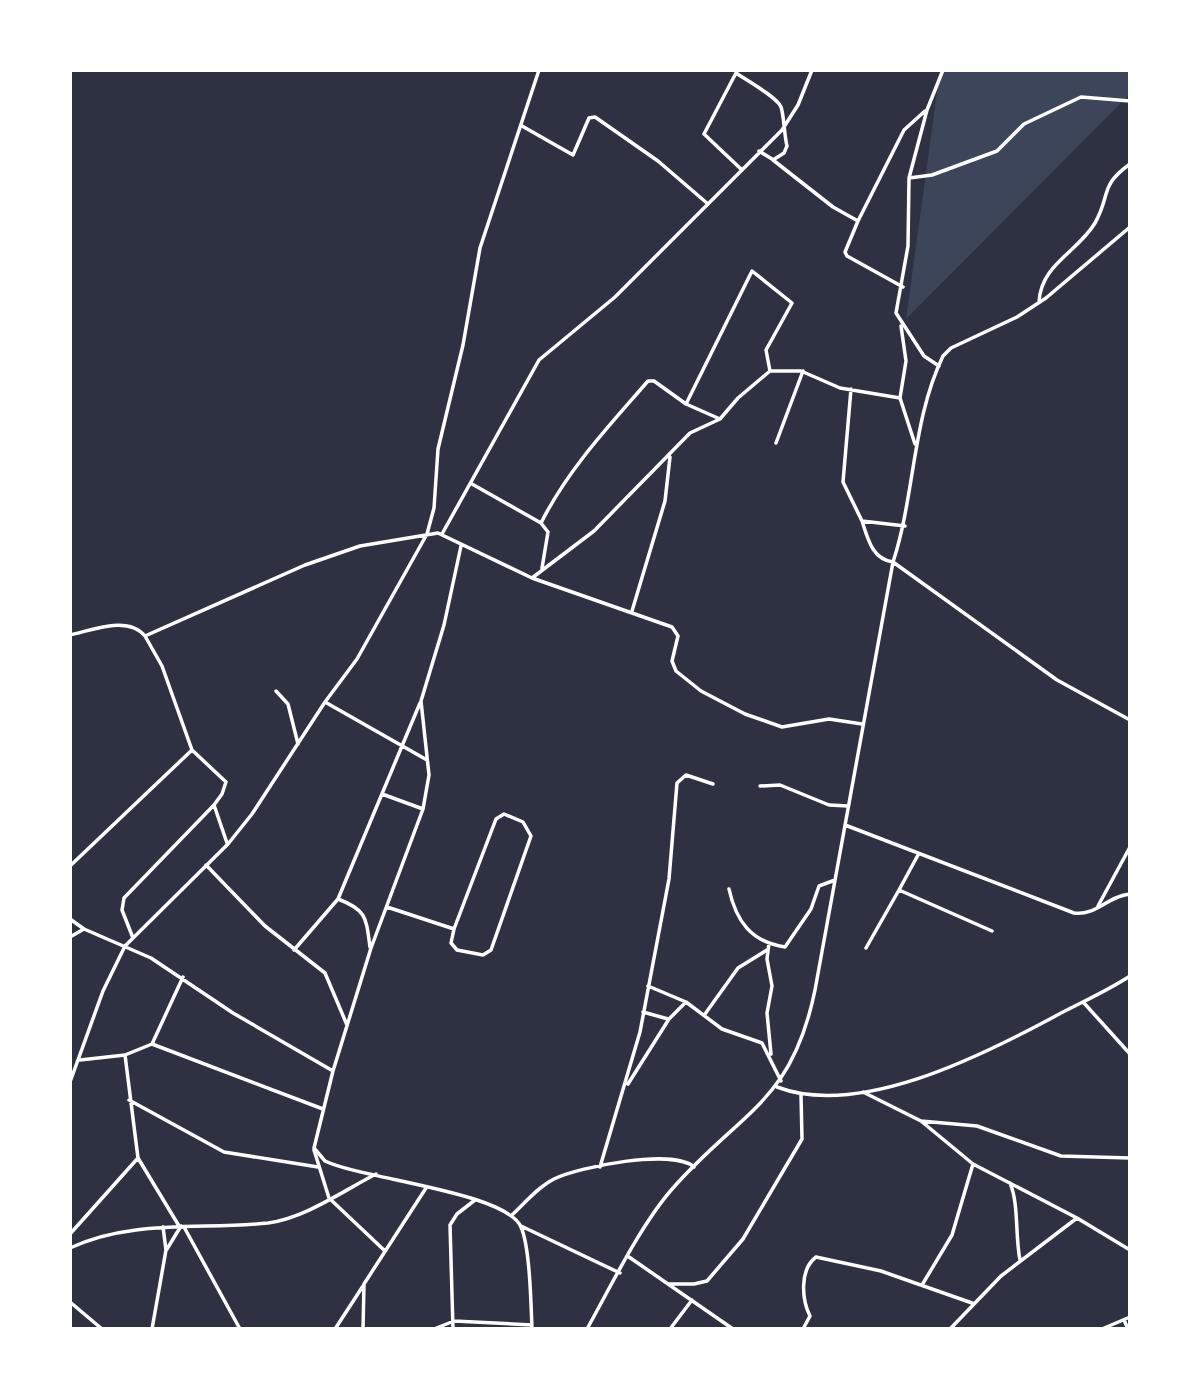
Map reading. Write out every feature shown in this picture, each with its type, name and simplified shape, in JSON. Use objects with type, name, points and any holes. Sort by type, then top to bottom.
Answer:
[{"type":"street","points":[[70,1082],[99,1000],[125,946],[228,844],[268,792],[325,702],[357,659],[427,534],[434,508],[438,449],[463,345],[480,248],[539,70]]},
{"type":"street","points":[[442,534],[539,360],[615,297],[782,130],[798,105],[812,70]]},
{"type":"street","points":[[916,446],[901,398],[906,361],[896,307],[903,287],[908,238],[909,178],[927,110],[943,70]]},
{"type":"street","points":[[742,170],[704,134],[736,73],[779,103],[787,146],[783,153],[773,160]]},
{"type":"street","points":[[909,178],[932,175],[993,152],[1024,124],[1080,97],[1130,101]]},
{"type":"street","points":[[903,287],[847,256],[845,252],[904,130],[927,110]]},
{"type":"street","points":[[522,126],[573,155],[589,118],[595,117],[658,161],[708,204]]},
{"type":"street","points":[[759,151],[823,199],[858,221]]},
{"type":"street","points":[[1039,302],[1039,289],[1047,274],[1095,224],[1110,179],[1130,164]]},
{"type":"street","points":[[587,1329],[663,1200],[777,1087],[796,1056],[808,1022],[893,562],[905,526],[916,446],[939,366],[951,348],[1017,317],[1130,227]]},
{"type":"street","points":[[686,404],[752,271],[792,303],[766,350],[770,371]]},
{"type":"street","points":[[901,326],[924,356],[939,366]]},
{"type":"street","points":[[532,578],[594,531],[695,429],[720,419],[738,398],[770,371],[803,371],[851,389],[901,398]]},
{"type":"street","points":[[776,443],[803,371]]},
{"type":"street","points":[[541,523],[576,464],[648,381],[654,381],[686,404],[720,419]]},
{"type":"street","points":[[851,389],[843,482],[876,554],[884,561],[893,562],[1057,680],[1130,720]]},
{"type":"street","points":[[632,611],[664,501],[670,455]]},
{"type":"street","points":[[471,484],[541,523],[548,532],[542,570]]},
{"type":"street","points":[[862,521],[905,526]]},
{"type":"street","points":[[145,635],[316,561],[360,546],[427,534],[442,534],[461,546],[532,578],[660,622],[676,632],[672,665],[681,676],[701,691],[745,714],[782,727],[829,719],[862,724]]},
{"type":"street","points":[[293,950],[338,899],[421,701],[444,625],[461,546]]},
{"type":"street","points":[[70,635],[126,625],[139,629],[162,666],[192,750],[226,782],[214,805],[124,898],[122,910],[133,938]]},
{"type":"street","points":[[276,691],[288,705],[298,744]]},
{"type":"street","points":[[385,1251],[329,1198],[314,1148],[333,1071],[371,948],[423,809],[429,775],[421,701]]},
{"type":"street","points":[[325,702],[427,760]]},
{"type":"street","points":[[70,866],[192,750]]},
{"type":"street","points":[[600,1167],[625,1089],[643,1012],[669,879],[677,783],[686,775],[713,784]]},
{"type":"street","points":[[760,786],[780,785],[829,805],[848,806]]},
{"type":"street","points":[[382,794],[423,809]]},
{"type":"street","points":[[214,805],[228,844]]},
{"type":"street","points":[[504,814],[523,822],[531,836],[491,950],[483,955],[457,950],[451,943],[454,929],[496,819],[504,814]]},
{"type":"street","points":[[845,825],[1074,914],[1088,914],[1118,895],[1130,894]]},
{"type":"street","points":[[1097,908],[1130,847]]},
{"type":"street","points":[[866,948],[918,855]]},
{"type":"street","points":[[206,865],[293,950],[325,973],[348,1027]]},
{"type":"street","points":[[729,889],[733,910],[744,928],[769,943],[788,946],[798,925],[811,908],[819,886],[835,880]]},
{"type":"street","points":[[899,890],[992,932]]},
{"type":"street","points":[[338,899],[359,908],[364,915],[371,948]]},
{"type":"street","points":[[387,907],[454,929]]},
{"type":"street","points":[[70,919],[84,929],[125,946],[183,977],[233,1013],[333,1071]]},
{"type":"street","points":[[70,937],[84,929]]},
{"type":"street","points":[[769,943],[767,950],[772,985],[767,1018],[771,1056]]},
{"type":"street","points":[[705,1014],[738,968],[767,950]]},
{"type":"street","points":[[777,1087],[801,1095],[862,1091],[911,1080],[979,1057],[1130,976]]},
{"type":"street","points":[[152,1044],[183,977]]},
{"type":"street","points":[[648,986],[686,1002],[722,1029],[762,1044],[771,1056],[781,1081]]},
{"type":"street","points":[[625,1089],[668,1019],[686,1002]]},
{"type":"street","points":[[1084,1003],[1130,1054]]},
{"type":"street","points":[[643,1012],[668,1019]]},
{"type":"street","points":[[80,1060],[125,1055],[152,1044],[323,1109]]},
{"type":"street","points":[[125,1055],[138,1158],[240,1329]]},
{"type":"street","points":[[862,1091],[921,1121],[973,1164],[1077,1218],[1130,1250]]},
{"type":"street","points":[[669,1284],[707,1281],[737,1247],[802,1139],[801,1095]]},
{"type":"street","points":[[129,1100],[225,1152],[318,1167]]},
{"type":"street","points":[[921,1121],[977,1126],[1061,1156],[1128,1158],[1130,1151]]},
{"type":"street","points":[[314,1148],[331,1164],[475,1200],[512,1215],[521,1226],[620,1273]]},
{"type":"street","points":[[70,1234],[138,1158]]},
{"type":"street","points":[[512,1215],[551,1181],[600,1167],[653,1159],[681,1160],[694,1167]]},
{"type":"street","points":[[922,1285],[952,1235],[973,1164]]},
{"type":"street","points":[[70,1248],[97,1237],[164,1227],[269,1223],[285,1219],[376,1174]]},
{"type":"street","points":[[1009,1181],[1015,1199],[1014,1218],[1020,1260]]},
{"type":"street","points":[[335,1329],[426,1188]]},
{"type":"street","points":[[453,1329],[450,1224],[457,1213],[475,1200]]},
{"type":"street","points":[[152,1329],[166,1250],[164,1227],[171,1216]]},
{"type":"street","points":[[950,1329],[972,1303],[1020,1260],[1077,1218]]},
{"type":"street","points":[[166,1250],[181,1226]]},
{"type":"street","points":[[434,1329],[454,1321],[532,1327],[521,1226]]},
{"type":"street","points":[[629,1257],[733,1329]]},
{"type":"street","points":[[803,1329],[810,1316],[804,1306],[802,1293],[810,1262],[816,1257],[870,1268],[972,1303]]},
{"type":"street","points":[[363,1329],[364,1284]]},
{"type":"street","points":[[670,1329],[692,1300]]},
{"type":"street","points":[[70,1302],[102,1329]]},
{"type":"street","points":[[1102,1329],[1130,1317]]},
{"type":"street","points":[[1124,1320],[1129,1329]]},
{"type":"shaded area","points":[[940,70],[1130,70],[1130,94],[906,319]]}]
